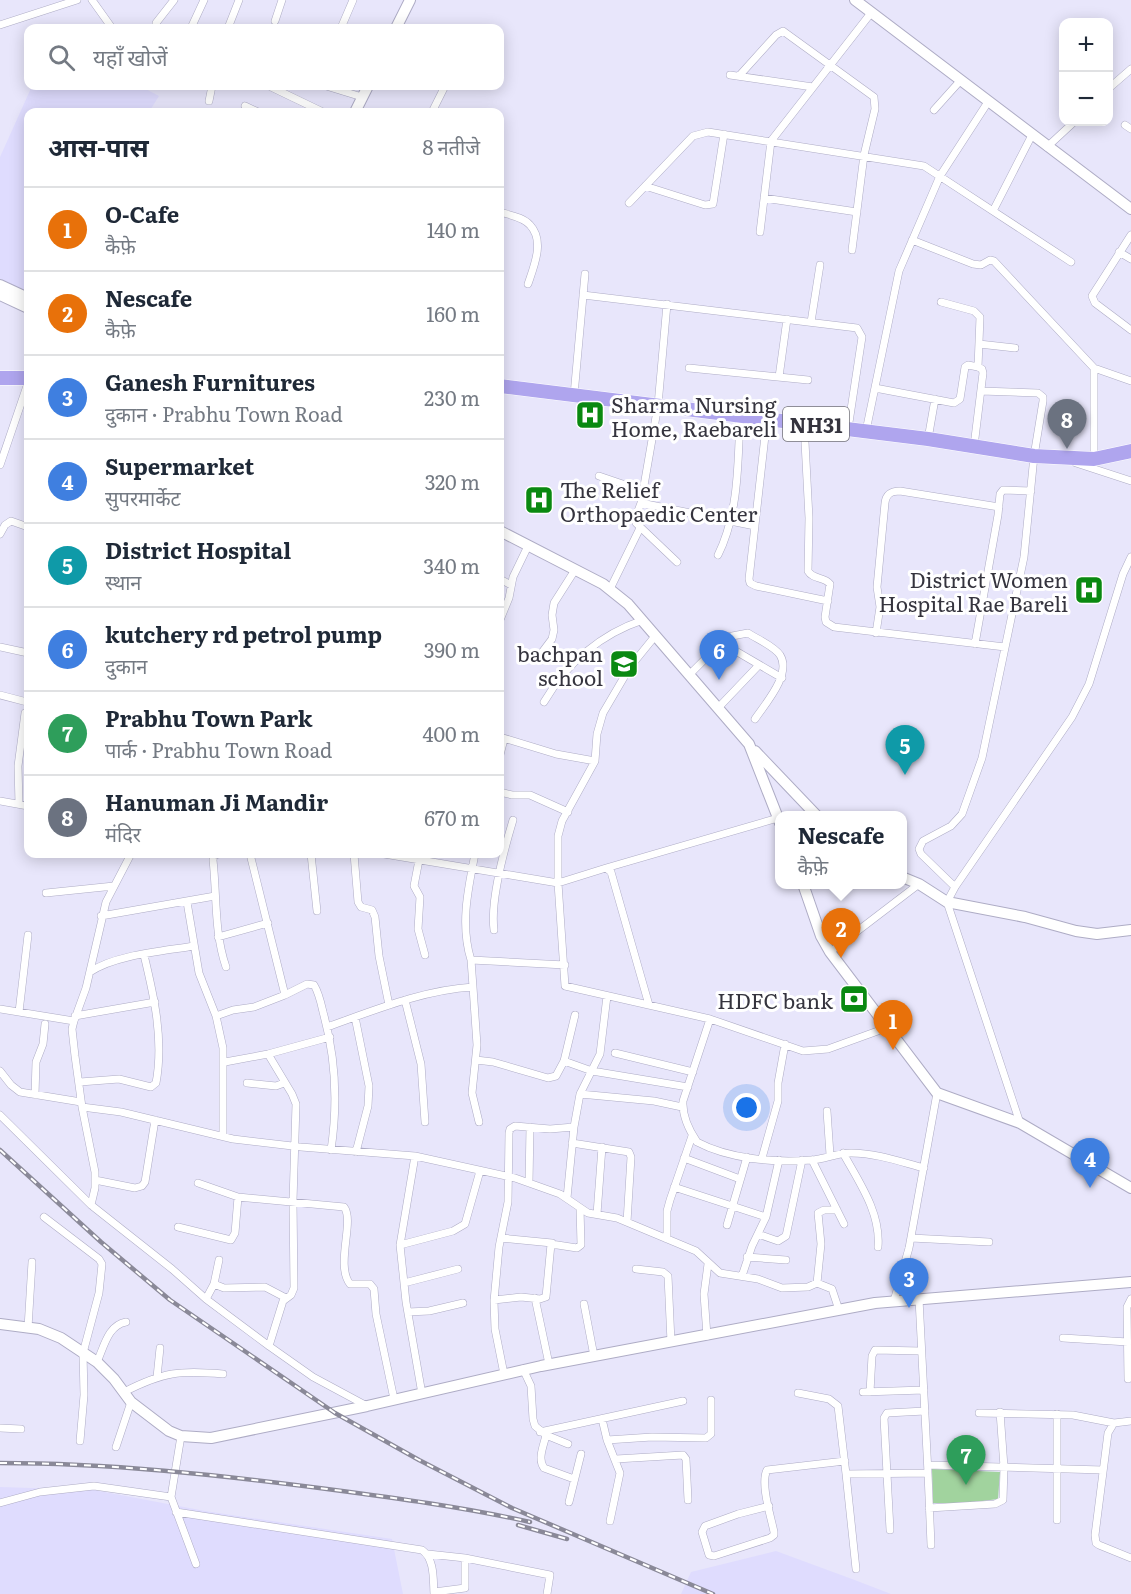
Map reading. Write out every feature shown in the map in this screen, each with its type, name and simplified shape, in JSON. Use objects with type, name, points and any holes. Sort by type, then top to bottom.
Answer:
[{"type":"highway","points":[[0,378],[24,378]]},
{"type":"highway","name":"NH31","points":[[504,386],[928,439],[1034,456],[1094,459],[1131,451]]},
{"type":"street","points":[[0,25],[56,3],[77,0]]},
{"type":"street","points":[[92,0],[109,24]]},
{"type":"street","points":[[156,24],[174,0]]},
{"type":"street","points":[[193,24],[204,0]]},
{"type":"street","points":[[230,24],[239,0]]},
{"type":"street","points":[[275,21],[282,0]]},
{"type":"street","points":[[398,24],[410,0]]},
{"type":"street","points":[[855,0],[1131,209]]},
{"type":"street","points":[[341,24],[349,1]]},
{"type":"street","points":[[760,232],[771,141],[871,13]]},
{"type":"street","points":[[739,76],[776,35],[783,31],[874,97],[875,109],[864,155],[852,249]]},
{"type":"street","points":[[1113,85],[1131,69]]},
{"type":"street","points":[[730,75],[813,87]]},
{"type":"street","points":[[934,110],[960,81]]},
{"type":"street","points":[[209,101],[211,90]]},
{"type":"street","points":[[277,90],[315,108]]},
{"type":"street","points":[[339,90],[362,97]]},
{"type":"street","points":[[358,108],[366,90]]},
{"type":"street","points":[[434,108],[443,90]]},
{"type":"street","points":[[866,431],[894,288],[940,176],[988,102]]},
{"type":"street","points":[[245,106],[249,108]]},
{"type":"street","points":[[1047,147],[1070,126]]},
{"type":"street","points":[[629,203],[693,136],[708,132],[724,134],[924,166],[1071,262]]},
{"type":"street","points":[[645,186],[705,205],[712,204],[724,134]]},
{"type":"street","points":[[993,211],[1032,135]]},
{"type":"street","points":[[764,198],[857,212]]},
{"type":"street","points":[[504,214],[530,224],[536,236],[537,258],[528,284]]},
{"type":"street","points":[[1131,235],[1092,296],[1095,303],[1131,330]]},
{"type":"street","points":[[912,240],[973,264],[981,265],[990,260],[994,261],[1094,368],[1131,381]]},
{"type":"street","points":[[1119,252],[1131,260]]},
{"type":"street","points":[[811,322],[819,265]]},
{"type":"street","points":[[574,395],[585,274]]},
{"type":"street","points":[[0,285],[24,296]]},
{"type":"street","points":[[583,295],[853,327],[861,332],[862,337],[848,429]]},
{"type":"street","points":[[0,296],[24,306]]},
{"type":"street","points":[[941,302],[978,314],[981,322],[978,367]]},
{"type":"street","points":[[667,304],[658,405],[643,491],[635,519],[640,528],[677,562]]},
{"type":"street","points":[[779,377],[787,319]]},
{"type":"street","points":[[979,344],[1015,348]]},
{"type":"street","points":[[875,388],[958,402],[964,367],[968,365],[982,369],[974,446]]},
{"type":"street","points":[[689,368],[808,380]]},
{"type":"street","points":[[1094,368],[1094,459]]},
{"type":"street","points":[[955,887],[921,854],[920,844],[951,826],[962,814],[982,758],[1024,557],[1034,456],[1043,401],[1038,393],[981,391]]},
{"type":"street","points":[[0,465],[24,395]]},
{"type":"street","points":[[928,439],[935,399]]},
{"type":"street","points":[[718,555],[730,521],[738,463],[740,415]]},
{"type":"street","points":[[767,418],[749,575],[750,583],[828,601]]},
{"type":"street","points":[[804,423],[808,571],[814,577],[828,581],[830,588],[825,617],[830,625],[876,633],[1005,647]]},
{"type":"street","points":[[1064,459],[1131,481]]},
{"type":"street","points":[[599,476],[643,491]]},
{"type":"street","points":[[975,644],[1000,494],[1003,490],[1031,490]]},
{"type":"street","points":[[876,633],[880,607],[877,587],[885,502],[889,493],[900,491],[999,507]]},
{"type":"street","points":[[640,503],[755,526]]},
{"type":"street","points":[[0,534],[5,525],[11,521],[24,526]]},
{"type":"street","points":[[610,589],[640,528]]},
{"type":"street","points":[[504,533],[610,589],[643,620],[775,774],[812,811]]},
{"type":"street","points":[[504,611],[513,577],[528,546]]},
{"type":"street","points":[[1020,1123],[947,902],[1076,708],[1089,684],[1123,574],[1131,557]]},
{"type":"street","points":[[540,655],[552,639],[554,603],[575,570]]},
{"type":"street","points":[[504,581],[511,585]]},
{"type":"street","points":[[544,702],[586,650],[615,632],[643,620]]},
{"type":"street","points":[[689,675],[727,637],[748,633],[779,654],[782,661],[782,678],[754,719]]},
{"type":"street","points":[[656,635],[630,667],[603,713],[597,734],[595,761],[558,836],[558,883],[565,986],[710,1019],[803,1051],[820,1051],[886,1028]]},
{"type":"street","points":[[0,647],[24,652]]},
{"type":"street","points":[[734,650],[782,678]]},
{"type":"street","points":[[718,708],[759,665]]},
{"type":"street","points":[[0,695],[24,698]]},
{"type":"street","points":[[19,804],[18,766],[24,731]]},
{"type":"street","points":[[504,739],[556,754],[595,761]]},
{"type":"street","points":[[749,744],[775,811]]},
{"type":"street","points":[[504,793],[530,795],[568,812]]},
{"type":"street","points":[[0,801],[24,805]]},
{"type":"street","points":[[504,851],[513,820]]},
{"type":"street","points":[[407,858],[558,883],[775,821]]},
{"type":"street","points":[[91,1205],[95,1180],[75,1056],[74,1019],[90,972],[101,916],[129,858]]},
{"type":"street","points":[[213,858],[218,937],[226,967]]},
{"type":"street","points":[[251,858],[285,995]]},
{"type":"street","points":[[311,858],[317,910]]},
{"type":"street","points":[[354,858],[358,902],[362,907],[372,910],[375,917],[379,956],[389,1005]]},
{"type":"street","points":[[447,863],[448,858]]},
{"type":"street","points":[[474,858],[464,929],[471,960],[477,1032],[472,1093],[478,1122]]},
{"type":"street","points":[[494,930],[502,858]]},
{"type":"street","points":[[419,860],[414,886],[420,897],[418,928],[425,955]]},
{"type":"street","points":[[606,868],[611,872],[649,1005]]},
{"type":"street","points":[[907,880],[919,884],[947,902],[1025,917],[1076,931],[1097,934],[1131,930]]},
{"type":"street","points":[[830,952],[919,884]]},
{"type":"street","points":[[46,894],[114,886]]},
{"type":"street","points":[[804,889],[821,936],[830,952],[937,1094],[1020,1123],[1131,1188]]},
{"type":"street","points":[[101,916],[216,896]]},
{"type":"street","points":[[187,902],[199,973],[216,1016],[225,1062],[223,1136]]},
{"type":"street","points":[[218,937],[268,923]]},
{"type":"street","points":[[19,1012],[28,935]]},
{"type":"street","points":[[90,972],[105,963],[194,946]]},
{"type":"street","points":[[80,1082],[120,1079],[147,1086],[155,1085],[158,1044],[155,1002],[144,955]]},
{"type":"street","points":[[471,960],[565,965]]},
{"type":"street","points":[[216,1016],[232,1010],[254,1007],[307,984],[314,985],[330,1037],[334,1059],[335,1102],[331,1150]]},
{"type":"street","points":[[327,1027],[405,1000],[442,990],[473,987]]},
{"type":"street","points":[[567,1198],[574,1127],[580,1094],[600,1054],[607,996]]},
{"type":"street","points":[[405,1000],[421,1064],[425,1122]]},
{"type":"street","points":[[0,1009],[74,1019],[155,1002]]},
{"type":"street","points":[[476,1060],[493,1062],[548,1078],[558,1074],[564,1061],[576,1015]]},
{"type":"street","points":[[355,1017],[369,1086],[368,1106],[356,1152]]},
{"type":"street","points":[[710,1019],[682,1107],[692,1136],[697,1142],[704,1146],[747,1157],[812,1160],[843,1153],[861,1154],[924,1168]]},
{"type":"street","points":[[35,1095],[36,1062],[43,1044],[45,1024]]},
{"type":"street","points":[[225,1062],[268,1054],[330,1037]]},
{"type":"street","points":[[762,1158],[778,1101],[778,1083],[785,1044]]},
{"type":"street","points":[[615,1053],[693,1072]]},
{"type":"street","points":[[268,1054],[296,1104],[293,1201],[294,1288],[291,1295],[286,1298],[269,1346]]},
{"type":"street","points":[[564,1061],[592,1071],[688,1087]]},
{"type":"street","points":[[0,1071],[16,1089],[35,1095],[223,1136],[296,1147],[415,1156],[509,1177],[567,1198],[588,1213],[608,1215],[696,1251],[720,1273],[765,1281],[782,1288],[808,1287],[817,1283],[832,1289],[839,1310]]},
{"type":"street","points":[[247,1083],[276,1086],[284,1083]]},
{"type":"street","points":[[580,1094],[654,1101],[682,1107]]},
{"type":"street","points":[[894,1301],[910,1238],[937,1094]]},
{"type":"street","points":[[827,1111],[830,1155]]},
{"type":"street","points":[[0,1114],[91,1205],[206,1299],[314,1377],[367,1406]]},
{"type":"street","points":[[95,1180],[135,1188],[142,1186],[145,1182],[155,1120]]},
{"type":"street","points":[[504,1374],[495,1329],[494,1300],[501,1238],[507,1215],[510,1129],[515,1126],[550,1129],[574,1127]]},
{"type":"street","points":[[529,1183],[530,1127]]},
{"type":"street","points":[[667,1239],[667,1211],[692,1136]]},
{"type":"street","points":[[572,1143],[626,1151],[630,1154],[627,1222]]},
{"type":"street","points":[[597,1214],[602,1147]]},
{"type":"street","points":[[843,1153],[874,1215],[879,1234],[878,1247]]},
{"type":"street","points":[[415,1156],[400,1245],[408,1312],[422,1394]]},
{"type":"street","points":[[727,1225],[747,1157]]},
{"type":"street","points":[[684,1158],[740,1179]]},
{"type":"street","points":[[742,1276],[747,1257],[766,1217],[779,1160]]},
{"type":"street","points":[[758,1234],[778,1241],[786,1236],[802,1160]]},
{"type":"street","points":[[812,1160],[844,1224]]},
{"type":"street","points":[[400,1245],[453,1231],[465,1224],[480,1171]]},
{"type":"street","points":[[198,1184],[238,1197],[339,1205],[347,1210],[344,1245],[347,1279],[350,1284],[370,1284],[374,1289],[376,1314],[394,1399]]},
{"type":"street","points":[[674,1187],[766,1217]]},
{"type":"street","points":[[178,1227],[231,1240],[235,1233],[238,1197]]},
{"type":"street","points":[[501,1238],[580,1247],[580,1208]]},
{"type":"street","points":[[817,1283],[821,1244],[818,1213],[824,1210],[837,1210]]},
{"type":"street","points":[[44,1217],[99,1259],[102,1264],[99,1293],[83,1353],[84,1395],[80,1441]]},
{"type":"street","points":[[910,1238],[989,1242]]},
{"type":"street","points":[[494,1300],[521,1297],[543,1298],[547,1295],[552,1244]]},
{"type":"street","points":[[747,1257],[786,1260]]},
{"type":"street","points":[[206,1299],[213,1284],[219,1260]]},
{"type":"street","points":[[28,1328],[32,1262]]},
{"type":"street","points":[[707,1336],[704,1294],[708,1264]]},
{"type":"street","points":[[404,1283],[458,1269]]},
{"type":"street","points":[[636,1269],[663,1272],[668,1276],[671,1342]]},
{"type":"street","points":[[0,1324],[28,1328],[61,1338],[97,1362],[114,1379],[131,1402],[169,1431],[181,1436],[211,1438],[422,1394],[523,1369],[839,1310],[894,1301],[1131,1282]]},
{"type":"street","points":[[213,1284],[224,1288],[265,1287],[286,1298]]},
{"type":"street","points":[[535,1298],[549,1364]]},
{"type":"street","points":[[919,1299],[931,1545]]},
{"type":"street","points":[[1128,1379],[1127,1307],[1131,1299]]},
{"type":"street","points":[[408,1312],[429,1311],[463,1304]]},
{"type":"street","points":[[584,1304],[594,1356]]},
{"type":"street","points":[[97,1362],[111,1331],[116,1325],[126,1322]]},
{"type":"street","points":[[1062,1338],[1128,1342]]},
{"type":"street","points":[[157,1377],[160,1348]]},
{"type":"street","points":[[921,1351],[875,1350],[866,1392],[924,1390]]},
{"type":"street","points":[[523,1369],[531,1386],[533,1419],[543,1434],[568,1444]]},
{"type":"street","points":[[124,1392],[157,1377],[183,1372],[223,1374]]},
{"type":"street","points":[[798,1393],[829,1399],[838,1406],[856,1569]]},
{"type":"street","points":[[607,1440],[652,1437],[706,1438],[711,1434],[711,1400]]},
{"type":"street","points":[[543,1434],[683,1401]]},
{"type":"street","points":[[116,1446],[131,1402]]},
{"type":"street","points":[[890,1530],[885,1415],[925,1412]]},
{"type":"street","points":[[929,1508],[999,1504],[1003,1500],[1004,1467],[1000,1412]]},
{"type":"street","points":[[979,1413],[1057,1414],[1114,1423],[1131,1421]]},
{"type":"street","points":[[1057,1414],[1057,1520]]},
{"type":"street","points":[[602,1419],[607,1440],[621,1473],[610,1521]]},
{"type":"street","points":[[1114,1423],[1108,1433],[1095,1539],[1100,1545],[1131,1558]]},
{"type":"street","points":[[0,1428],[21,1429]]},
{"type":"street","points":[[543,1434],[541,1464],[544,1468],[574,1479]]},
{"type":"street","points":[[181,1436],[171,1497],[195,1564]]},
{"type":"street","points":[[569,1502],[581,1454]]},
{"type":"street","points":[[616,1459],[683,1455],[686,1460],[688,1500]]},
{"type":"street","points":[[769,1506],[705,1526],[702,1532],[709,1555],[714,1556],[773,1536],[774,1532],[765,1485],[767,1470],[845,1461]]},
{"type":"street","points":[[846,1474],[887,1474],[928,1469],[1004,1467],[1103,1470]]},
{"type":"street","points":[[0,1503],[40,1492],[94,1486],[171,1497]]},
{"type":"street","points":[[176,1512],[422,1550],[428,1554],[465,1558],[550,1575],[547,1594]]},
{"type":"street","points":[[428,1554],[434,1593],[465,1588],[465,1558]]},
{"type":"shaded area","points":[[30,90],[148,90],[159,96],[152,108],[24,108],[24,291],[0,279],[0,157]]},
{"type":"shaded area","points":[[0,1487],[94,1490],[205,1511],[392,1539],[403,1594],[0,1594]]},
{"type":"shaded area","points":[[776,1551],[891,1594],[681,1594],[691,1572]]},
{"type":"green space","points":[[932,1469],[1000,1472],[998,1499],[967,1503],[933,1503]]},
{"type":"railway","points":[[0,1150],[101,1242],[170,1300],[335,1413],[512,1508],[713,1594]]},
{"type":"railway","points":[[0,1463],[123,1468],[246,1479],[429,1503],[530,1522]]},
{"type":"railway","points":[[518,1525],[567,1539]]},
{"type":"place","name":"Sharma Nursing Home, Raebareli","points":[[590,415]]},
{"type":"place","name":"Hanuman Ji Mandir","points":[[1067,449]]},
{"type":"place","name":"The Relief Orthopaedic Center","points":[[539,500]]},
{"type":"place","name":"District Women Hospital Rae Bareli","points":[[1089,590]]},
{"type":"place","name":"bachpan school","points":[[624,664]]},
{"type":"place","name":"kutchery rd petrol pump","points":[[719,680]]},
{"type":"place","name":"District Hospital","points":[[905,775]]},
{"type":"place","name":"Nescafe","points":[[841,958]]},
{"type":"place","name":"HDFC bank","points":[[854,999]]},
{"type":"place","name":"O-Cafe","points":[[893,1050]]},
{"type":"place","name":"Supermarket","points":[[1090,1188]]},
{"type":"place","name":"Ganesh Furnitures","points":[[909,1308]]},
{"type":"place","name":"Prabhu Town Park","points":[[966,1485]]}]
